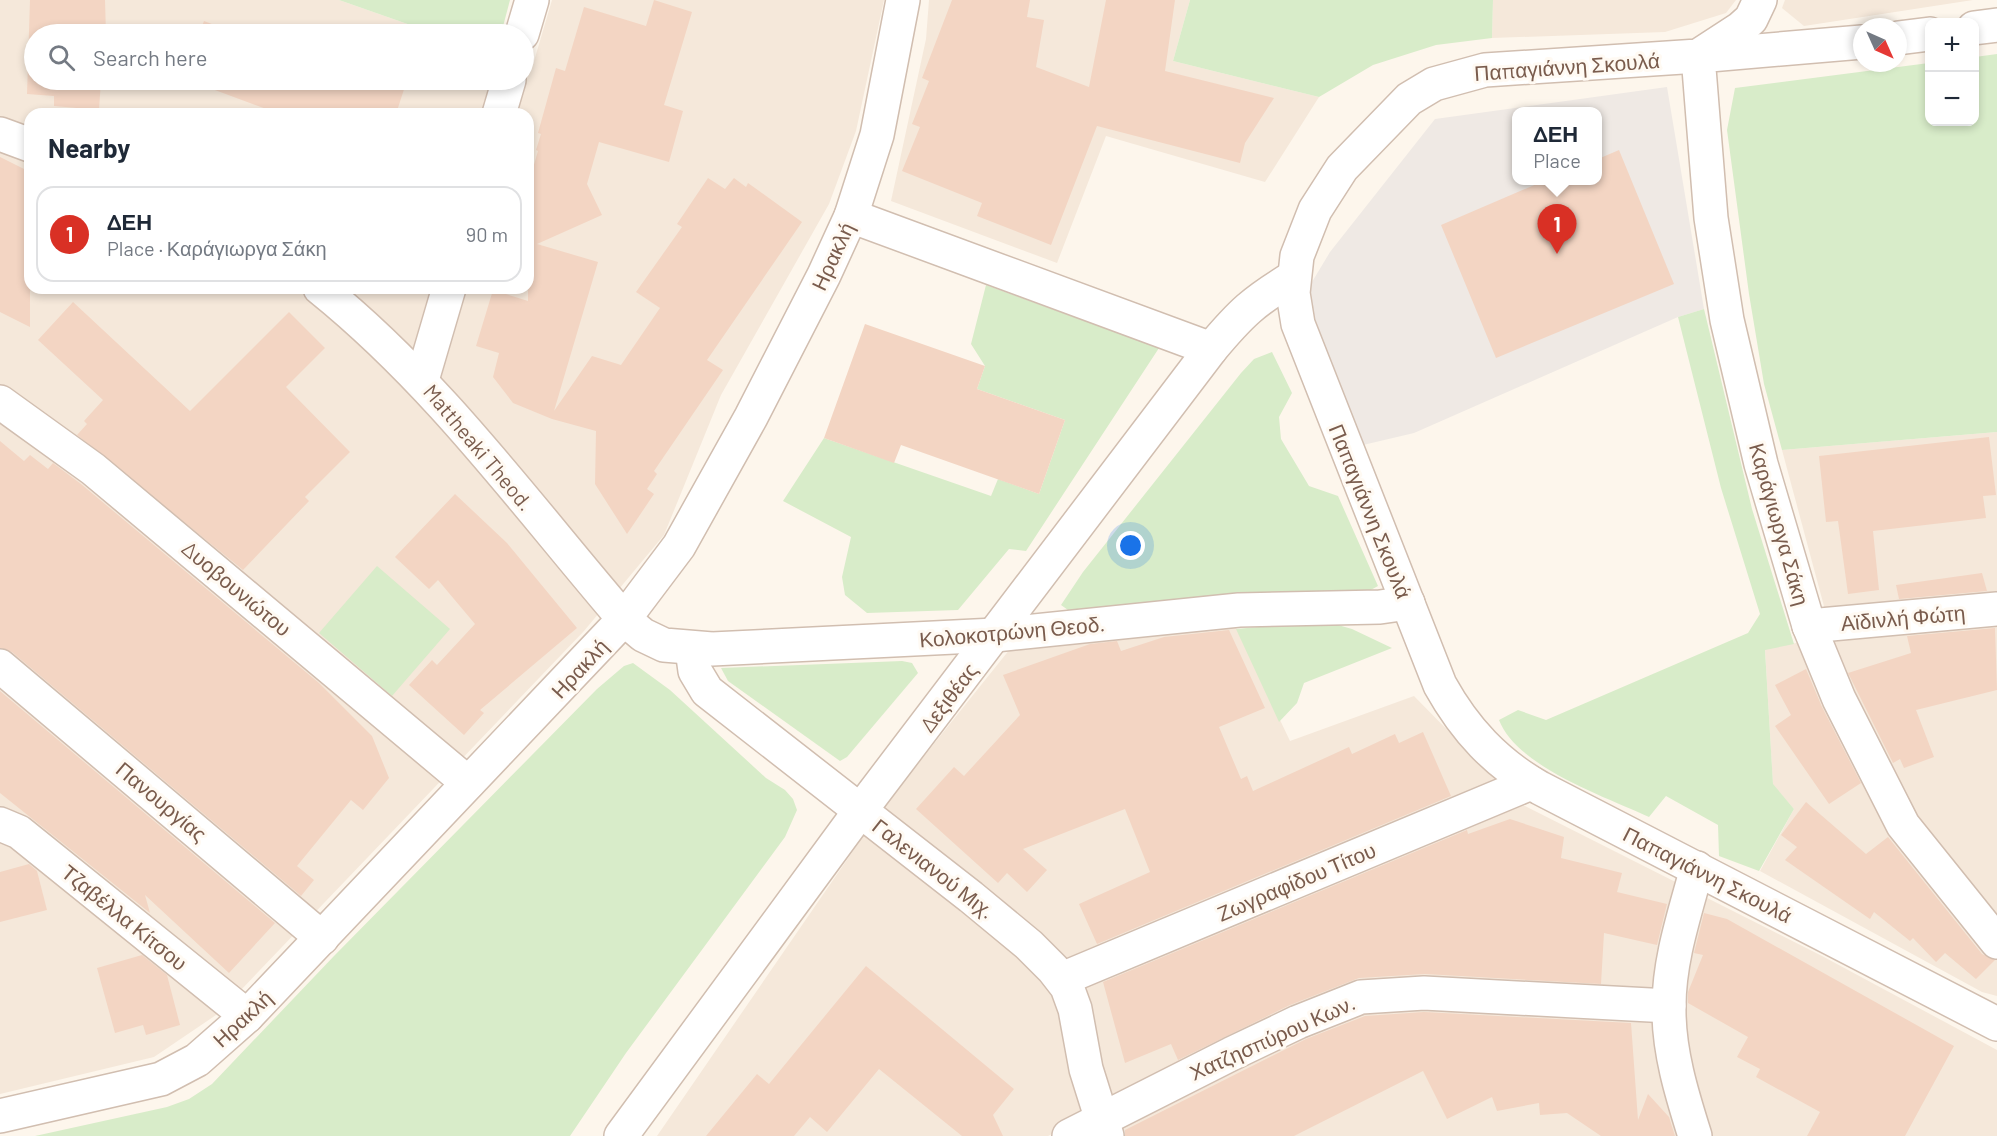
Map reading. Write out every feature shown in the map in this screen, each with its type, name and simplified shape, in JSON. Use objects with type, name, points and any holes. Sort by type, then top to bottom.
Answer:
[{"type":"street","points":[[525,24],[532,0]]},
{"type":"street","name":"Ηρακλή","points":[[0,1116],[161,1079],[197,1060],[247,1016],[624,619],[661,572],[710,494],[824,275],[851,216],[878,135],[903,0]]},
{"type":"street","name":"Παπαγιάννη Σκουλά","points":[[1760,0],[1751,19],[1698,56],[1515,67],[1465,74],[1434,84],[1396,110],[1331,183],[1305,233],[1297,256],[1294,277],[1295,309],[1302,337],[1440,685],[1459,717],[1486,750],[1531,783],[1997,1024]]},
{"type":"street","points":[[1979,27],[1997,25]]},
{"type":"street","points":[[1907,37],[1925,35]]},
{"type":"street","points":[[1698,56],[1853,43]]},
{"type":"street","name":"Καράγιωργα Σάκη","points":[[1698,56],[1712,218],[1727,320],[1761,464],[1809,626],[1839,699],[1903,825],[1997,942]]},
{"type":"street","points":[[501,108],[506,90]]},
{"type":"street","points":[[0,134],[24,143]]},
{"type":"street","points":[[851,216],[1211,349]]},
{"type":"street","name":"Δεξιθέας","points":[[621,1136],[860,811],[1211,349],[1248,306],[1294,277]]},
{"type":"street","name":"Mattheaki Theod.","points":[[327,294],[371,331],[422,380],[465,427],[624,619]]},
{"type":"street","points":[[422,380],[447,294]]},
{"type":"street","name":"Δυοβουνιώτου","points":[[0,402],[93,469],[468,783]]},
{"type":"street","name":"Κολοκοτρώνη Θεοδ.","points":[[624,619],[653,641],[675,648],[692,649],[995,635],[1239,610],[1380,607],[1408,603]]},
{"type":"street","name":"Αϊδινλή Φώτη","points":[[1809,626],[1997,609]]},
{"type":"street","name":"Γαλενιανού Μιχ.","points":[[692,649],[695,671],[707,691],[1004,924],[1062,979],[1075,1009],[1086,1069],[1104,1128]]},
{"type":"street","name":"Πανουργίας","points":[[0,666],[322,938]]},
{"type":"street","name":"Ζωγραφίδου Τίτου","points":[[1062,979],[1531,783]]},
{"type":"street","name":"Τζαβέλλα Κίτσου","points":[[0,824],[19,832],[247,1016]]},
{"type":"street","points":[[1695,1136],[1679,1080],[1669,1006],[1677,948],[1697,868]]},
{"type":"street","name":"Χατζησπύρου Κων.","points":[[1069,1136],[1104,1128],[1231,1054],[1298,1022],[1361,997],[1424,993],[1669,1006]]},
{"type":"shaded area","points":[[0,0],[339,0],[407,24],[24,24],[24,90],[534,90],[534,61],[552,0],[884,0],[856,131],[829,204],[721,395],[664,535],[584,631],[219,1013],[154,1057],[0,1094]]},
{"type":"shaded area","points":[[929,0],[1190,0],[1173,61],[1319,97],[1265,182],[1106,136],[1057,263],[891,201],[926,39]]},
{"type":"shaded area","points":[[1493,0],[1736,0],[1726,13],[1665,32],[1492,38]]},
{"type":"shaded area","points":[[1785,0],[1973,0],[1804,26],[1782,8]]},
{"type":"shaded area","points":[[1667,87],[1704,309],[1678,317],[1414,433],[1363,445],[1303,297],[1330,252],[1435,119],[1512,108],[1512,185],[1602,185],[1602,107],[1522,107]]},
{"type":"shaded area","points":[[1997,432],[1997,996],[1982,992],[1760,871],[1794,809],[1773,785],[1765,649],[1832,636],[1782,450]]},
{"type":"shaded area","points":[[1233,621],[1290,741],[1414,696],[1519,803],[1822,956],[1997,1050],[1997,1136],[1126,1136],[1112,1103],[1048,1136],[657,1136],[884,806],[1010,649]]},
{"type":"green space","points":[[339,0],[510,0],[504,24],[407,24]]},
{"type":"green space","points":[[1190,0],[1493,0],[1492,38],[1436,45],[1373,65],[1319,97],[1173,61]]},
{"type":"green space","points":[[1997,54],[1997,432],[1782,450],[1764,384],[1749,294],[1727,130],[1735,88],[1859,72],[1907,72],[1907,66],[1925,64],[1925,126],[1979,126],[1979,56]]},
{"type":"green space","points":[[986,285],[1159,348],[1026,551],[1009,549],[958,610],[867,613],[845,595],[842,577],[851,537],[783,501],[824,438],[991,496],[998,479],[1039,494],[1065,420],[977,389],[985,366],[971,344]]},
{"type":"green space","points":[[1704,309],[1752,509],[1794,644],[1765,650],[1773,784],[1794,809],[1759,871],[1719,856],[1718,825],[1666,796],[1649,817],[1587,790],[1543,766],[1524,752],[1509,737],[1499,720],[1518,710],[1546,720],[1748,633],[1760,614],[1721,488],[1678,317]]},
{"type":"green space","points":[[1272,352],[1292,393],[1279,417],[1281,439],[1309,486],[1338,496],[1378,586],[1367,592],[1353,593],[1068,610],[1061,605],[1083,572],[1241,373],[1254,359]]},
{"type":"green space","points":[[377,566],[450,629],[392,696],[319,633]]},
{"type":"green space","points":[[1324,621],[1352,629],[1392,648],[1304,683],[1297,703],[1279,722],[1236,629]]},
{"type":"green space","points":[[902,661],[912,663],[918,673],[847,757],[840,761],[728,681],[721,668]]},
{"type":"green space","points":[[633,663],[670,690],[766,778],[785,790],[793,799],[797,810],[785,837],[626,1053],[570,1136],[35,1136],[167,1107],[189,1099],[212,1084],[334,956],[597,689],[624,666]]},
{"type":"building","points":[[30,0],[105,0],[106,24],[29,24]]},
{"type":"building","points":[[654,0],[692,12],[664,105],[683,111],[669,162],[599,142],[587,184],[602,215],[537,244],[598,262],[554,411],[592,356],[621,365],[660,308],[636,292],[682,227],[677,224],[708,178],[725,189],[734,178],[746,187],[748,183],[802,222],[707,360],[723,370],[654,471],[657,474],[647,489],[654,494],[627,534],[595,484],[596,431],[552,419],[513,403],[493,377],[499,353],[476,346],[492,294],[506,294],[528,301],[528,294],[534,294],[534,165],[541,134],[538,133],[556,68],[565,71],[584,7],[646,26]]},
{"type":"building","points":[[952,0],[1030,0],[1027,17],[1044,20],[1036,67],[1089,87],[1106,0],[1175,0],[1165,71],[1274,98],[1245,143],[1240,163],[1097,126],[1051,245],[977,216],[982,203],[902,171],[920,127],[912,124],[929,81],[922,78]]},
{"type":"building","points":[[27,90],[100,90],[99,108],[54,106],[54,96],[27,94]]},
{"type":"building","points":[[215,90],[404,90],[398,108],[264,108]]},
{"type":"building","points":[[1619,150],[1674,284],[1496,358],[1441,225],[1534,185],[1602,185],[1602,157]]},
{"type":"building","points":[[0,157],[24,169],[24,294],[30,294],[30,327],[0,312]]},
{"type":"building","points":[[73,302],[190,411],[289,312],[325,348],[286,387],[350,452],[305,497],[309,501],[243,570],[77,435],[87,424],[84,421],[103,400],[38,340]]},
{"type":"building","points":[[865,324],[985,366],[977,389],[1065,420],[1039,494],[901,445],[894,463],[824,438]]},
{"type":"building","points":[[1989,437],[1996,495],[1983,496],[1986,518],[1873,531],[1879,590],[1848,594],[1838,521],[1826,522],[1819,456]]},
{"type":"building","points":[[0,441],[24,461],[30,455],[48,469],[53,463],[81,484],[319,683],[372,736],[389,778],[363,810],[351,800],[297,866],[314,880],[301,896],[12,652],[0,648]]},
{"type":"building","points":[[455,494],[507,543],[577,628],[480,710],[484,713],[464,735],[409,685],[432,660],[437,665],[475,624],[438,580],[429,589],[395,557]]},
{"type":"building","points":[[1982,573],[1987,591],[1899,599],[1896,585]]},
{"type":"building","points":[[1995,628],[1997,690],[1916,710],[1934,757],[1904,768],[1900,759],[1893,763],[1848,673],[1911,653],[1907,636]]},
{"type":"building","points":[[1229,630],[1265,708],[1219,727],[1241,779],[1247,776],[1253,791],[1349,747],[1352,754],[1395,734],[1399,743],[1423,732],[1451,796],[1097,944],[1079,904],[1150,872],[1125,809],[1023,849],[1047,870],[1027,892],[1007,873],[998,883],[916,809],[954,767],[964,776],[1020,715],[1003,675],[1090,644],[1117,641],[1121,651],[1164,637]]},
{"type":"building","points":[[1806,669],[1822,707],[1861,783],[1829,804],[1775,726],[1791,715],[1775,685]]},
{"type":"building","points":[[0,691],[275,923],[229,973],[145,895],[150,913],[0,793]]},
{"type":"building","points":[[1806,802],[1866,854],[1888,837],[1982,954],[1995,960],[1976,979],[1945,953],[1936,962],[1913,938],[1910,941],[1874,912],[1870,919],[1785,860],[1797,847],[1781,835]]},
{"type":"building","points":[[1510,819],[1564,837],[1561,858],[1622,873],[1617,892],[1667,904],[1657,945],[1604,933],[1601,984],[1425,974],[1359,978],[1290,1005],[1178,1060],[1171,1044],[1125,1063],[1103,982],[1467,830],[1468,834]]},
{"type":"building","points":[[29,864],[37,871],[47,910],[0,922],[0,872]]},
{"type":"building","points":[[1704,913],[1727,919],[1954,1046],[1905,1136],[1807,1136],[1820,1112],[1756,1077],[1760,1069],[1737,1057],[1748,1037],[1688,1003],[1688,992],[1703,955],[1694,953]]},
{"type":"building","points":[[142,955],[167,975],[180,1025],[146,1035],[143,1025],[115,1033],[97,968]]},
{"type":"building","points":[[866,966],[1014,1089],[993,1115],[1003,1136],[962,1136],[879,1069],[827,1132],[810,1117],[794,1136],[706,1136],[757,1074],[769,1084]]},
{"type":"building","points":[[1424,1012],[1631,1023],[1638,1120],[1648,1094],[1669,1117],[1675,1136],[1601,1136],[1567,1113],[1540,1115],[1539,1103],[1497,1111],[1492,1097],[1447,1119],[1423,1071],[1294,1136],[1125,1136],[1125,1130],[1306,1039],[1365,1016]]},
{"type":"place","name":"ΔΕΗ","points":[[1557,254]]}]
